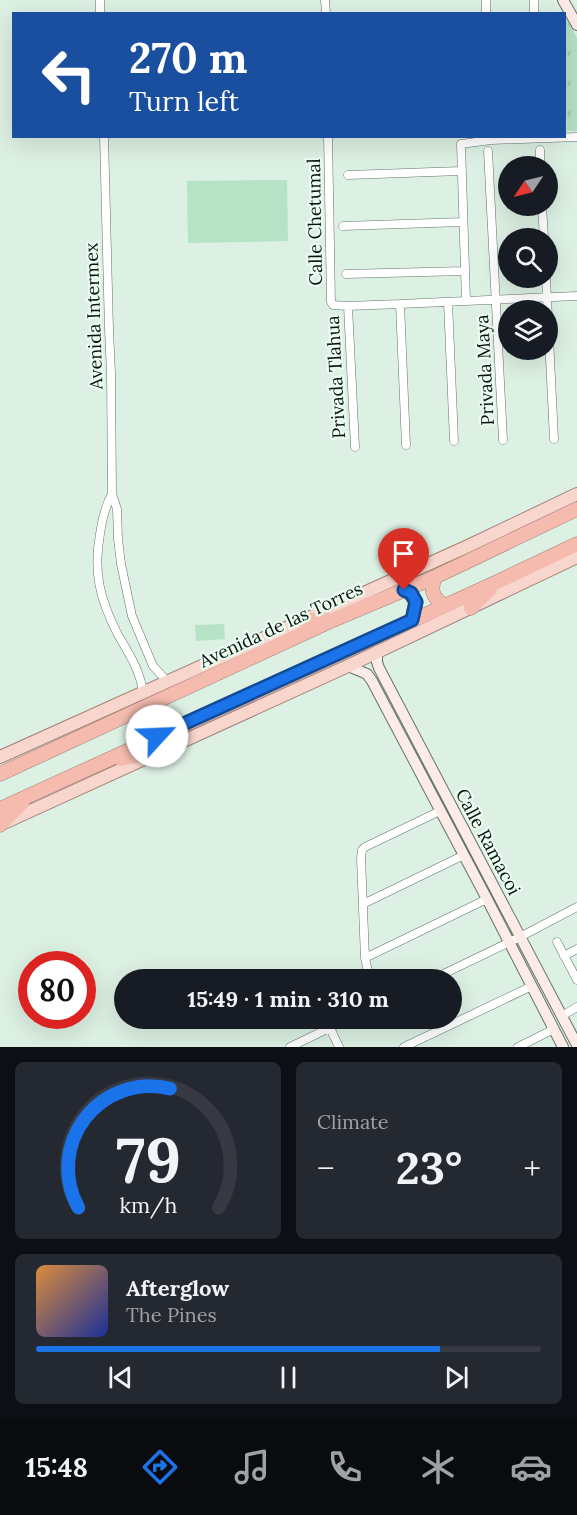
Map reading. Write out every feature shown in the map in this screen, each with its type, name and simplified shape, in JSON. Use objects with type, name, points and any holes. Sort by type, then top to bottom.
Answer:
[{"type":"highway","name":"Avenida de las Torres","points":[[0,774],[333,620],[435,577],[577,509]]},
{"type":"highway","points":[[0,809],[577,544]]},
{"type":"highway","points":[[435,577],[432,590],[437,600],[444,606]]},
{"type":"highway","points":[[471,608],[497,582]]},
{"type":"highway","points":[[404,590],[411,593],[416,602],[412,620]]},
{"type":"highway","points":[[303,620],[333,620]]},
{"type":"highway","points":[[95,765],[161,750]]},
{"type":"highway","points":[[0,825],[30,795]]},
{"type":"main road","name":"Avenida de las Torres","points":[[0,757],[577,494]]},
{"type":"main road","points":[[0,825],[348,666],[577,557]]},
{"type":"street","points":[[563,0],[577,25]]},
{"type":"street","name":"Avenida Intermex","points":[[104,138],[112,494],[117,509],[121,564],[132,616],[153,666],[167,681]]},
{"type":"street","name":"Calle Chetumal","points":[[328,138],[331,302],[335,306],[348,306]]},
{"type":"street","points":[[466,301],[460,146],[465,142],[491,138]]},
{"type":"street","points":[[540,150],[540,156]]},
{"type":"street","name":"Privada Maya","points":[[488,151],[503,440]]},
{"type":"street","points":[[348,175],[461,171]]},
{"type":"street","points":[[343,226],[463,222]]},
{"type":"street","points":[[346,274],[465,271]]},
{"type":"street","points":[[547,288],[554,439]]},
{"type":"street","points":[[348,306],[577,296]]},
{"type":"street","points":[[448,302],[454,441]]},
{"type":"street","points":[[400,304],[406,445]]},
{"type":"street","name":"Privada Tlahua","points":[[348,306],[354,447]]},
{"type":"street","name":"Avenida Intermex","points":[[112,494],[105,508],[98,546],[96,567],[98,584],[104,603],[140,675],[142,692]]},
{"type":"street","name":"Calle Ramacoi","points":[[377,651],[379,668],[514,939],[532,987],[563,1047]]},
{"type":"street","points":[[348,666],[367,674],[371,667],[379,668]]},
{"type":"street","name":"Calle Ramacoi","points":[[367,674],[487,899],[562,1016],[577,1045]]},
{"type":"street","points":[[368,969],[365,958],[362,850],[440,811]]},
{"type":"street","points":[[363,904],[464,855]]},
{"type":"street","points":[[365,958],[487,899]]},
{"type":"street","points":[[453,969],[577,907]]},
{"type":"street","points":[[556,942],[577,980]]},
{"type":"street","points":[[564,956],[577,949]]},
{"type":"street","points":[[404,1047],[532,987]]},
{"type":"street","points":[[562,1016],[577,1007]]},
{"type":"street","points":[[290,1047],[328,1029]]},
{"type":"street","points":[[330,1029],[339,1047]]},
{"type":"street","points":[[518,1047],[554,1029]]},
{"type":"green space","points":[[566,19],[577,38],[577,131],[567,131]]},
{"type":"green space","points":[[287,180],[288,241],[188,243],[187,181]]},
{"type":"green space","points":[[224,624],[225,639],[196,641],[195,625]]},
{"type":"route","points":[[157,736],[412,620],[416,602],[411,593],[404,590]]}]
